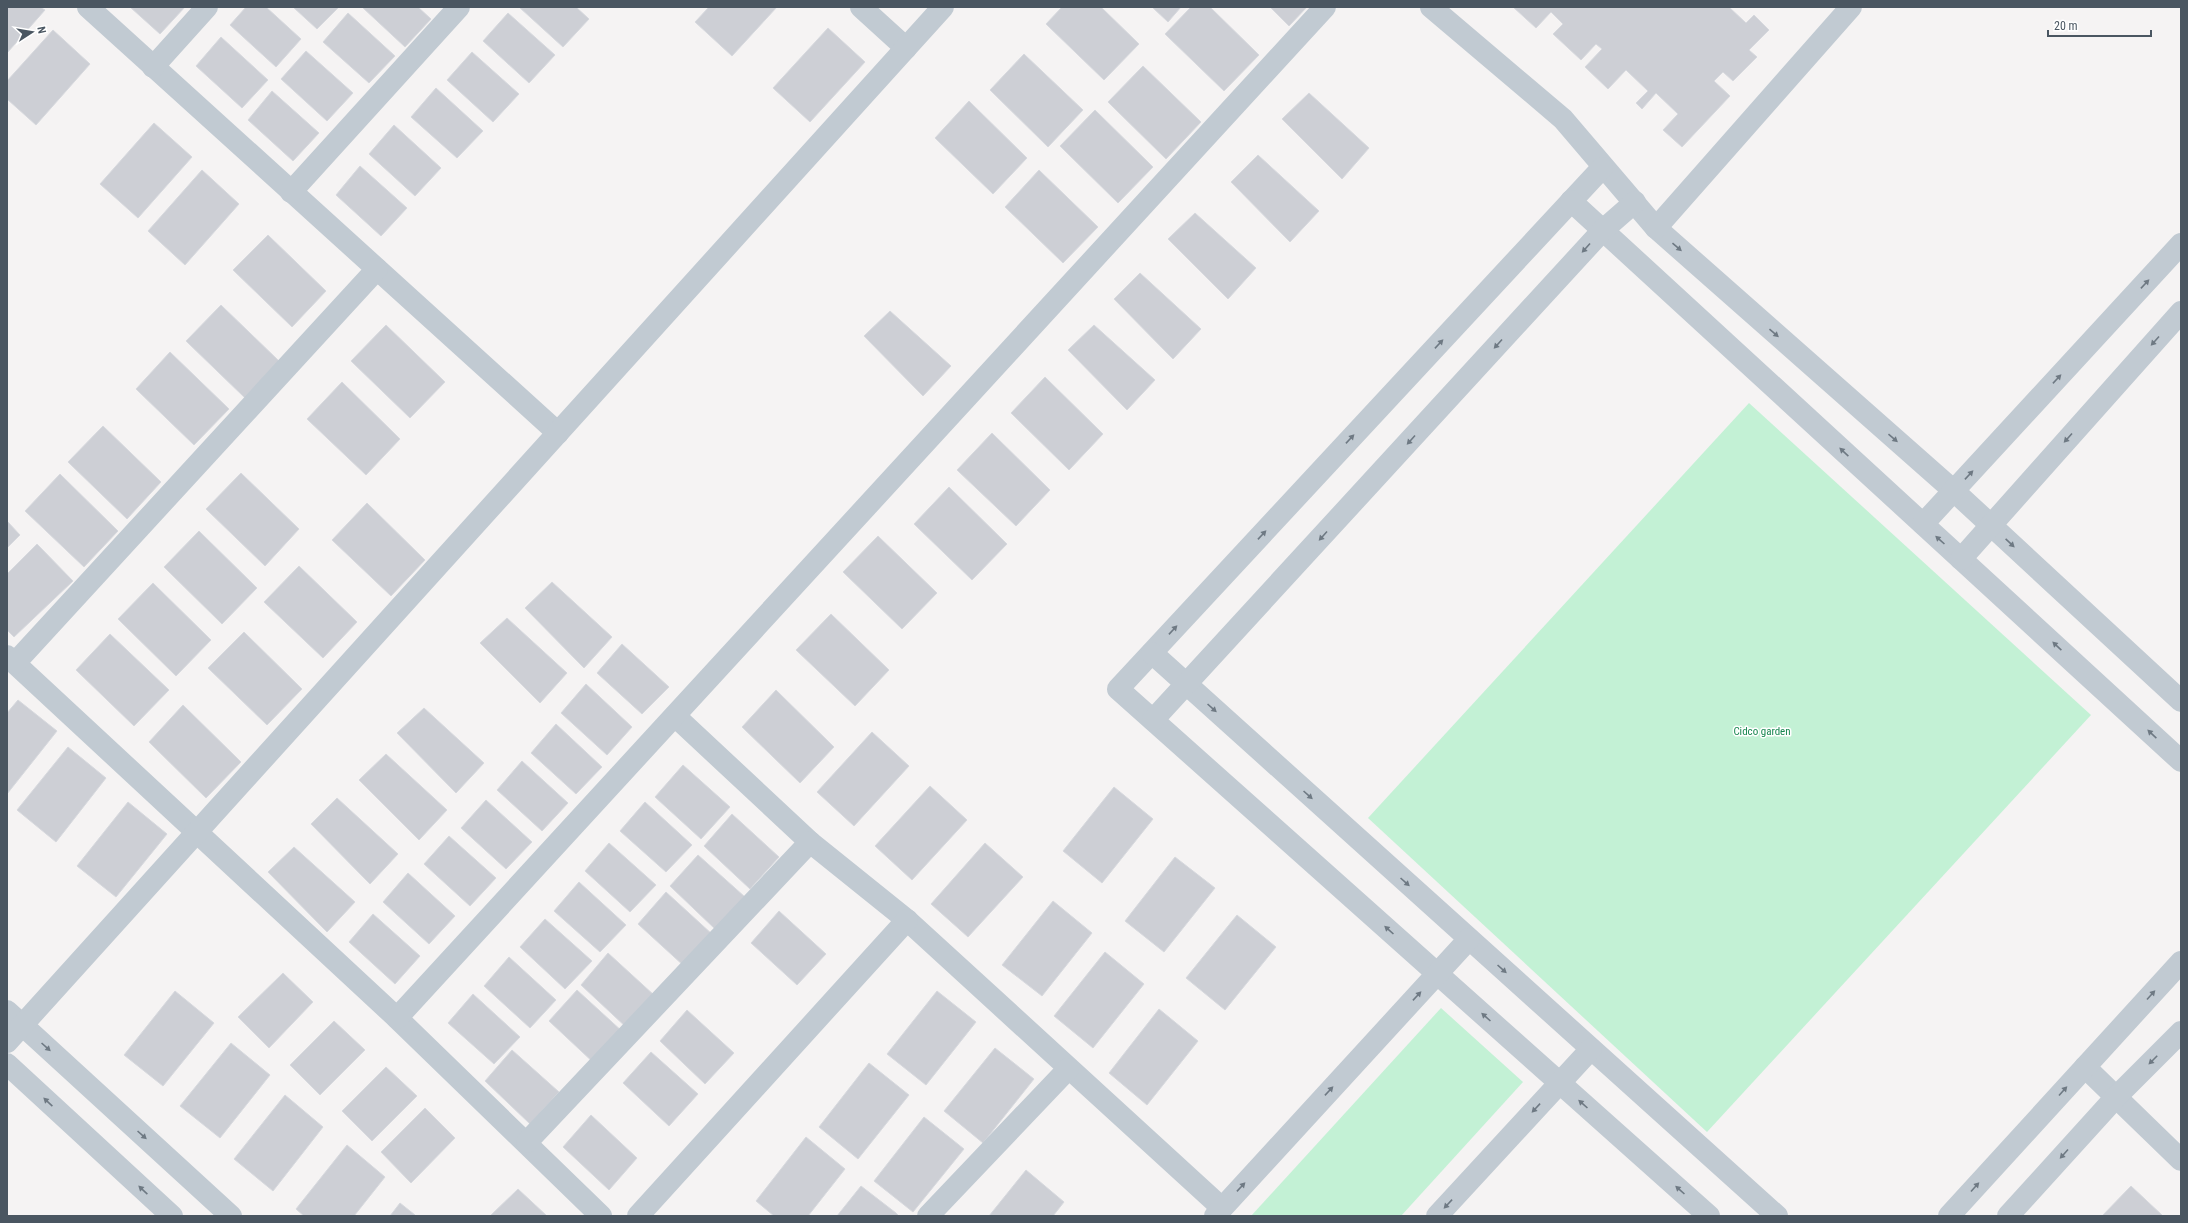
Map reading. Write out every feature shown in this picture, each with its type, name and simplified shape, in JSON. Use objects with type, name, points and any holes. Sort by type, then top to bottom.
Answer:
[{"type":"street","points":[[88,7],[558,433]]},
{"type":"street","points":[[153,67],[207,7]]},
{"type":"street","points":[[291,192],[459,7]]},
{"type":"street","points":[[861,7],[906,48]]},
{"type":"street","points":[[7,1042],[15,1018],[197,832],[943,7]]},
{"type":"street","points":[[397,1018],[1325,7]]},
{"type":"street","points":[[1431,7],[1563,119],[1602,168],[1635,202],[1656,228],[1954,492],[2181,701]]},
{"type":"street","points":[[1656,228],[1851,7]]},
{"type":"street","points":[[1602,168],[1118,689],[1709,1216]]},
{"type":"street","points":[[1571,201],[2181,761]]},
{"type":"street","points":[[1153,720],[1603,230],[1635,202]]},
{"type":"street","points":[[1923,524],[2178,254]]},
{"type":"street","points":[[377,269],[11,659],[397,1018],[527,1142],[601,1216]]},
{"type":"street","points":[[1961,559],[2181,312]]},
{"type":"street","points":[[1152,653],[1777,1216]]},
{"type":"street","points":[[675,716],[810,842],[907,920],[1068,1069],[1218,1212],[1469,939]]},
{"type":"street","points":[[527,1142],[810,842]]},
{"type":"street","points":[[638,1216],[907,920]]},
{"type":"street","points":[[1949,1216],[2181,962]]},
{"type":"street","points":[[15,1018],[231,1216]]},
{"type":"street","points":[[2008,1216],[2116,1098],[2181,1032]]},
{"type":"street","points":[[1437,1216],[1591,1048]]},
{"type":"street","points":[[7,1064],[172,1216]]},
{"type":"street","points":[[2085,1067],[2181,1160]]},
{"type":"street","points":[[928,1216],[1068,1069]]},
{"type":"green space","name":"Cidco garden","points":[[1749,403],[2091,715],[1707,1132],[1368,818]]},
{"type":"green space","points":[[1441,1008],[1523,1082],[1401,1216],[1251,1216]]},
{"type":"building","points":[[7,7],[40,7],[45,10],[7,53]]},
{"type":"building","points":[[130,7],[185,7],[160,34]]},
{"type":"building","points":[[246,7],[266,7],[301,39],[276,67],[230,25]]},
{"type":"building","points":[[293,7],[339,7],[317,29]]},
{"type":"building","points":[[362,7],[418,7],[431,19],[405,47]]},
{"type":"building","points":[[519,7],[576,7],[589,19],[563,47]]},
{"type":"building","points":[[709,7],[777,7],[732,56],[695,22]]},
{"type":"building","points":[[1062,7],[1101,7],[1139,44],[1104,80],[1046,24]]},
{"type":"building","points":[[1152,7],[1181,7],[1168,22]]},
{"type":"building","points":[[1191,7],[1210,7],[1259,55],[1224,91],[1165,34]]},
{"type":"building","points":[[1270,7],[1307,7],[1289,26]]},
{"type":"building","points":[[1513,7],[1729,7],[1746,23],[1754,15],[1769,30],[1749,50],[1757,57],[1733,81],[1723,72],[1714,81],[1730,96],[1682,147],[1663,130],[1678,114],[1656,93],[1642,109],[1636,103],[1648,91],[1626,70],[1608,89],[1585,67],[1602,49],[1596,44],[1581,60],[1553,34],[1563,24],[1551,12],[1536,28]]},
{"type":"building","points":[[348,13],[395,56],[369,83],[323,42]]},
{"type":"building","points":[[508,13],[555,55],[529,83],[483,41]]},
{"type":"building","points":[[828,28],[865,62],[810,122],[773,88]]},
{"type":"building","points":[[53,30],[90,64],[36,125],[7,99],[7,81]]},
{"type":"building","points":[[221,37],[268,80],[242,108],[196,66]]},
{"type":"building","points":[[306,51],[353,93],[327,121],[281,79]]},
{"type":"building","points":[[472,52],[519,94],[493,122],[447,80]]},
{"type":"building","points":[[1024,54],[1083,110],[1048,147],[990,90]]},
{"type":"building","points":[[1143,66],[1201,122],[1166,159],[1108,102]]},
{"type":"building","points":[[436,88],[483,131],[457,158],[411,117]]},
{"type":"building","points":[[272,91],[319,133],[293,161],[248,120]]},
{"type":"building","points":[[1309,93],[1369,148],[1342,179],[1282,119]]},
{"type":"building","points":[[969,101],[1027,158],[993,194],[935,138]]},
{"type":"building","points":[[1095,110],[1153,167],[1118,203],[1060,146]]},
{"type":"building","points":[[154,123],[192,157],[138,218],[100,184]]},
{"type":"building","points":[[394,125],[441,168],[415,196],[369,154]]},
{"type":"building","points":[[1258,155],[1319,211],[1290,242],[1231,182]]},
{"type":"building","points":[[360,166],[407,208],[381,236],[336,195]]},
{"type":"building","points":[[202,170],[239,204],[185,265],[148,231]]},
{"type":"building","points":[[1039,170],[1098,227],[1063,263],[1005,207]]},
{"type":"building","points":[[1195,213],[1256,268],[1228,299],[1168,239]]},
{"type":"building","points":[[268,235],[326,291],[292,327],[233,270]]},
{"type":"building","points":[[1140,273],[1201,329],[1173,359],[1114,299]]},
{"type":"building","points":[[221,305],[279,361],[245,398],[186,341]]},
{"type":"building","points":[[890,311],[951,366],[923,396],[864,336]]},
{"type":"building","points":[[386,325],[445,382],[410,418],[351,361]]},
{"type":"building","points":[[1094,325],[1155,380],[1127,410],[1068,350]]},
{"type":"building","points":[[170,352],[229,409],[194,445],[136,389]]},
{"type":"building","points":[[1045,377],[1103,434],[1069,470],[1011,413]]},
{"type":"building","points":[[342,382],[400,439],[366,475],[307,419]]},
{"type":"building","points":[[103,426],[161,482],[127,519],[68,462]]},
{"type":"building","points":[[992,433],[1050,490],[1016,526],[957,470]]},
{"type":"building","points":[[241,473],[299,529],[265,566],[206,509]]},
{"type":"building","points":[[60,474],[118,531],[84,567],[25,511]]},
{"type":"building","points":[[949,487],[1007,544],[972,580],[914,524]]},
{"type":"building","points":[[367,503],[425,560],[391,596],[332,540]]},
{"type":"building","points":[[7,521],[20,535],[7,548]]},
{"type":"building","points":[[199,531],[257,588],[222,624],[164,567]]},
{"type":"building","points":[[878,536],[937,593],[902,629],[843,572]]},
{"type":"building","points":[[37,544],[73,581],[14,637],[7,630],[7,574]]},
{"type":"building","points":[[299,566],[357,622],[323,658],[264,602]]},
{"type":"building","points":[[552,582],[612,637],[584,668],[525,608]]},
{"type":"building","points":[[153,583],[211,640],[176,676],[118,619]]},
{"type":"building","points":[[831,614],[889,670],[855,706],[796,650]]},
{"type":"building","points":[[507,618],[567,673],[540,703],[480,643]]},
{"type":"building","points":[[244,632],[302,689],[267,725],[208,668]]},
{"type":"building","points":[[110,634],[169,690],[134,726],[76,670]]},
{"type":"building","points":[[622,644],[669,687],[642,714],[597,673]]},
{"type":"building","points":[[586,684],[632,727],[607,755],[561,713]]},
{"type":"building","points":[[776,690],[834,747],[800,783],[742,727]]},
{"type":"building","points":[[18,700],[57,731],[7,794],[7,713]]},
{"type":"building","points":[[183,705],[241,762],[206,798],[149,742]]},
{"type":"building","points":[[424,708],[484,763],[456,793],[397,733]]},
{"type":"building","points":[[556,724],[602,767],[576,794],[531,753]]},
{"type":"building","points":[[872,732],[909,766],[854,826],[817,792]]},
{"type":"building","points":[[68,747],[106,778],[56,842],[17,810]]},
{"type":"building","points":[[386,754],[447,810],[419,840],[359,780]]},
{"type":"building","points":[[522,761],[568,803],[542,831],[497,790]]},
{"type":"building","points":[[683,765],[730,807],[701,839],[655,797]]},
{"type":"building","points":[[930,786],[967,820],[912,880],[875,846]]},
{"type":"building","points":[[1114,787],[1153,819],[1102,883],[1063,851]]},
{"type":"building","points":[[337,798],[398,854],[370,884],[311,824]]},
{"type":"building","points":[[486,800],[532,842],[506,869],[461,828]]},
{"type":"building","points":[[128,802],[167,834],[116,897],[77,866]]},
{"type":"building","points":[[645,802],[692,845],[666,872],[620,831]]},
{"type":"building","points":[[732,814],[779,857],[750,889],[704,846]]},
{"type":"building","points":[[449,836],[496,878],[470,906],[424,864]]},
{"type":"building","points":[[609,843],[656,885],[630,912],[585,871]]},
{"type":"building","points":[[985,843],[1023,877],[968,937],[931,904]]},
{"type":"building","points":[[294,847],[355,902],[327,932],[268,872]]},
{"type":"building","points":[[698,855],[745,897],[715,929],[670,886]]},
{"type":"building","points":[[1175,857],[1215,888],[1164,952],[1125,921]]},
{"type":"building","points":[[408,873],[455,916],[429,944],[383,902]]},
{"type":"building","points":[[579,882],[626,925],[600,952],[554,911]]},
{"type":"building","points":[[666,892],[713,935],[684,966],[638,924]]},
{"type":"building","points":[[1053,901],[1092,933],[1042,996],[1002,965]]},
{"type":"building","points":[[779,911],[826,954],[797,985],[751,943]]},
{"type":"building","points":[[373,914],[420,956],[395,984],[349,942]]},
{"type":"building","points":[[1237,915],[1276,947],[1225,1010],[1186,978]]},
{"type":"building","points":[[545,919],[592,961],[565,989],[520,947]]},
{"type":"building","points":[[1105,952],[1144,984],[1093,1048],[1054,1016]]},
{"type":"building","points":[[608,953],[655,996],[627,1028],[581,985]]},
{"type":"building","points":[[509,957],[556,1000],[530,1028],[484,986]]},
{"type":"building","points":[[283,973],[313,1002],[269,1048],[238,1017]]},
{"type":"building","points":[[577,990],[624,1033],[595,1064],[549,1021]]},
{"type":"building","points":[[175,991],[214,1023],[163,1086],[124,1055]]},
{"type":"building","points":[[937,991],[976,1022],[926,1085],[887,1054]]},
{"type":"building","points":[[473,994],[520,1037],[494,1064],[448,1023]]},
{"type":"building","points":[[1159,1009],[1198,1041],[1147,1105],[1109,1073]]},
{"type":"building","points":[[687,1010],[734,1053],[705,1084],[660,1041]]},
{"type":"building","points":[[334,1021],[365,1050],[320,1095],[290,1065]]},
{"type":"building","points":[[231,1043],[270,1075],[220,1138],[180,1106]]},
{"type":"building","points":[[995,1048],[1034,1079],[983,1143],[944,1111]]},
{"type":"building","points":[[512,1050],[559,1092],[530,1124],[485,1081]]},
{"type":"building","points":[[651,1052],[698,1094],[669,1126],[623,1083]]},
{"type":"building","points":[[869,1063],[909,1095],[858,1159],[819,1127]]},
{"type":"building","points":[[386,1067],[417,1096],[372,1141],[342,1111]]},
{"type":"building","points":[[285,1095],[323,1127],[273,1191],[234,1159]]},
{"type":"building","points":[[425,1108],[455,1138],[411,1183],[381,1152]]},
{"type":"building","points":[[591,1115],[637,1158],[609,1190],[563,1147]]},
{"type":"building","points":[[924,1117],[964,1149],[913,1212],[874,1181]]},
{"type":"building","points":[[806,1137],[845,1169],[808,1216],[774,1216],[756,1201]]},
{"type":"building","points":[[347,1145],[385,1177],[354,1216],[304,1216],[296,1209]]},
{"type":"building","points":[[1026,1170],[1064,1202],[1053,1216],[989,1216]]},
{"type":"building","points":[[861,1186],[896,1213],[899,1216],[837,1216]]},
{"type":"building","points":[[2131,1186],[2163,1216],[2102,1216]]},
{"type":"building","points":[[518,1189],[532,1202],[547,1216],[490,1216]]},
{"type":"building","points":[[400,1203],[415,1215],[416,1216],[390,1216]]}]
